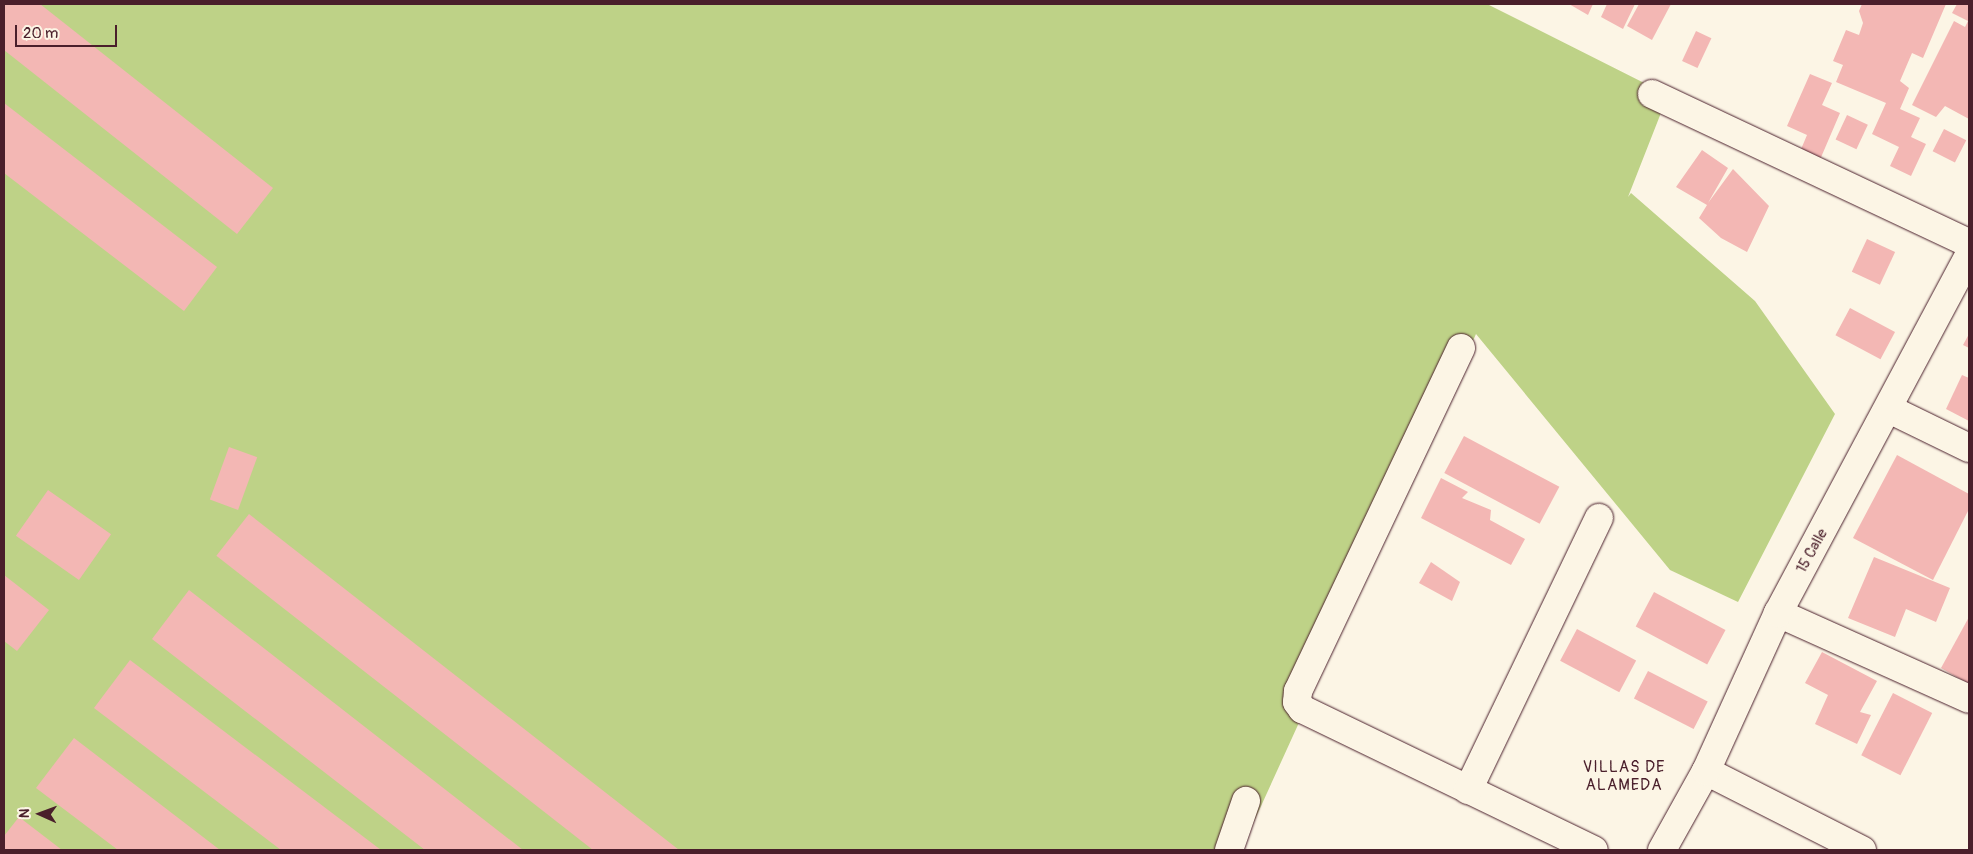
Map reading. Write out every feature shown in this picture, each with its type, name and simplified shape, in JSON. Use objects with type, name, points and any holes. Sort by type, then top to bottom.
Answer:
[{"type":"street","points":[[1652,94],[1969,243]]},
{"type":"street","name":"15 Calle","points":[[1662,850],[1706,771],[1778,613],[1889,409],[1969,255]]},
{"type":"street","points":[[1460,348],[1298,691],[1297,702],[1302,709],[1594,850]]},
{"type":"street","points":[[1889,409],[1969,448]]},
{"type":"street","points":[[1468,790],[1599,518]]},
{"type":"street","points":[[1778,613],[1969,699]]},
{"type":"street","points":[[1706,771],[1862,850]]},
{"type":"street","points":[[1229,850],[1246,801]]},
{"type":"green space","points":[[4,4],[1487,4],[1668,95],[1628,197],[1631,193],[1755,301],[1835,414],[1738,602],[1670,570],[1476,334],[1241,850],[4,850]]},
{"type":"building","points":[[4,4],[40,4],[273,188],[237,234],[4,50]]},
{"type":"building","points":[[1569,4],[1593,4],[1588,15]]},
{"type":"building","points":[[1607,4],[1635,4],[1623,29],[1601,17]]},
{"type":"building","points":[[1639,4],[1671,4],[1652,40],[1627,26]]},
{"type":"building","points":[[1862,4],[1946,4],[1923,58],[1912,53],[1900,81],[1909,88],[1900,109],[1920,118],[1911,137],[1926,144],[1911,176],[1890,166],[1899,147],[1872,134],[1886,103],[1836,82],[1843,65],[1833,61],[1846,30],[1859,35],[1863,23],[1859,11]]},
{"type":"building","points":[[1957,4],[1969,4],[1969,119],[1945,106],[1936,117],[1912,105],[1954,21],[1965,27],[1968,21],[1952,13]]},
{"type":"building","points":[[1696,31],[1711,38],[1697,68],[1682,61]]},
{"type":"building","points":[[1810,74],[1832,83],[1822,105],[1840,113],[1819,162],[1799,154],[1807,135],[1787,126]]},
{"type":"building","points":[[4,103],[217,267],[184,311],[4,173]]},
{"type":"building","points":[[1847,115],[1868,125],[1856,149],[1836,139]]},
{"type":"building","points":[[1944,129],[1966,140],[1955,163],[1933,151]]},
{"type":"building","points":[[1702,150],[1728,168],[1708,203],[1733,169],[1769,206],[1747,252],[1721,238],[1699,218],[1707,205],[1676,187]]},
{"type":"building","points":[[1867,239],[1895,252],[1880,285],[1852,272]]},
{"type":"building","points":[[1850,308],[1895,332],[1880,359],[1835,335]]},
{"type":"building","points":[[1969,334],[1969,348],[1963,345]]},
{"type":"building","points":[[1962,375],[1969,378],[1969,421],[1946,409]]},
{"type":"building","points":[[1464,436],[1559,487],[1540,524],[1444,473]]},
{"type":"building","points":[[229,447],[257,457],[238,510],[210,500]]},
{"type":"building","points":[[1897,455],[1969,494],[1969,509],[1933,580],[1853,538]]},
{"type":"building","points":[[1441,478],[1468,492],[1462,498],[1491,510],[1490,520],[1525,539],[1511,565],[1421,518]]},
{"type":"building","points":[[48,490],[111,534],[79,580],[16,536]]},
{"type":"building","points":[[249,514],[678,850],[593,850],[216,556]]},
{"type":"building","points":[[1874,557],[1950,588],[1936,622],[1906,609],[1895,637],[1848,618]]},
{"type":"building","points":[[1431,562],[1460,582],[1452,601],[1419,583]]},
{"type":"building","points":[[4,575],[49,610],[17,651],[4,641]]},
{"type":"building","points":[[189,590],[523,850],[425,850],[152,639]]},
{"type":"building","points":[[1654,592],[1726,630],[1707,664],[1636,626]]},
{"type":"building","points":[[1969,617],[1969,684],[1941,668]]},
{"type":"building","points":[[1577,629],[1636,660],[1619,692],[1560,661]]},
{"type":"building","points":[[1822,652],[1877,681],[1860,712],[1871,715],[1857,744],[1815,724],[1828,695],[1805,683]]},
{"type":"building","points":[[130,660],[381,850],[281,850],[94,708]]},
{"type":"building","points":[[1648,671],[1708,701],[1694,729],[1634,699]]},
{"type":"building","points":[[1893,693],[1932,713],[1900,775],[1861,755]]},
{"type":"building","points":[[74,738],[220,850],[118,850],[36,788]]},
{"type":"building","points":[[19,817],[62,850],[4,850],[4,836]]},
{"type":"district","name":"VILLAS DE ALAMEDA","points":[[1624,776]]}]
